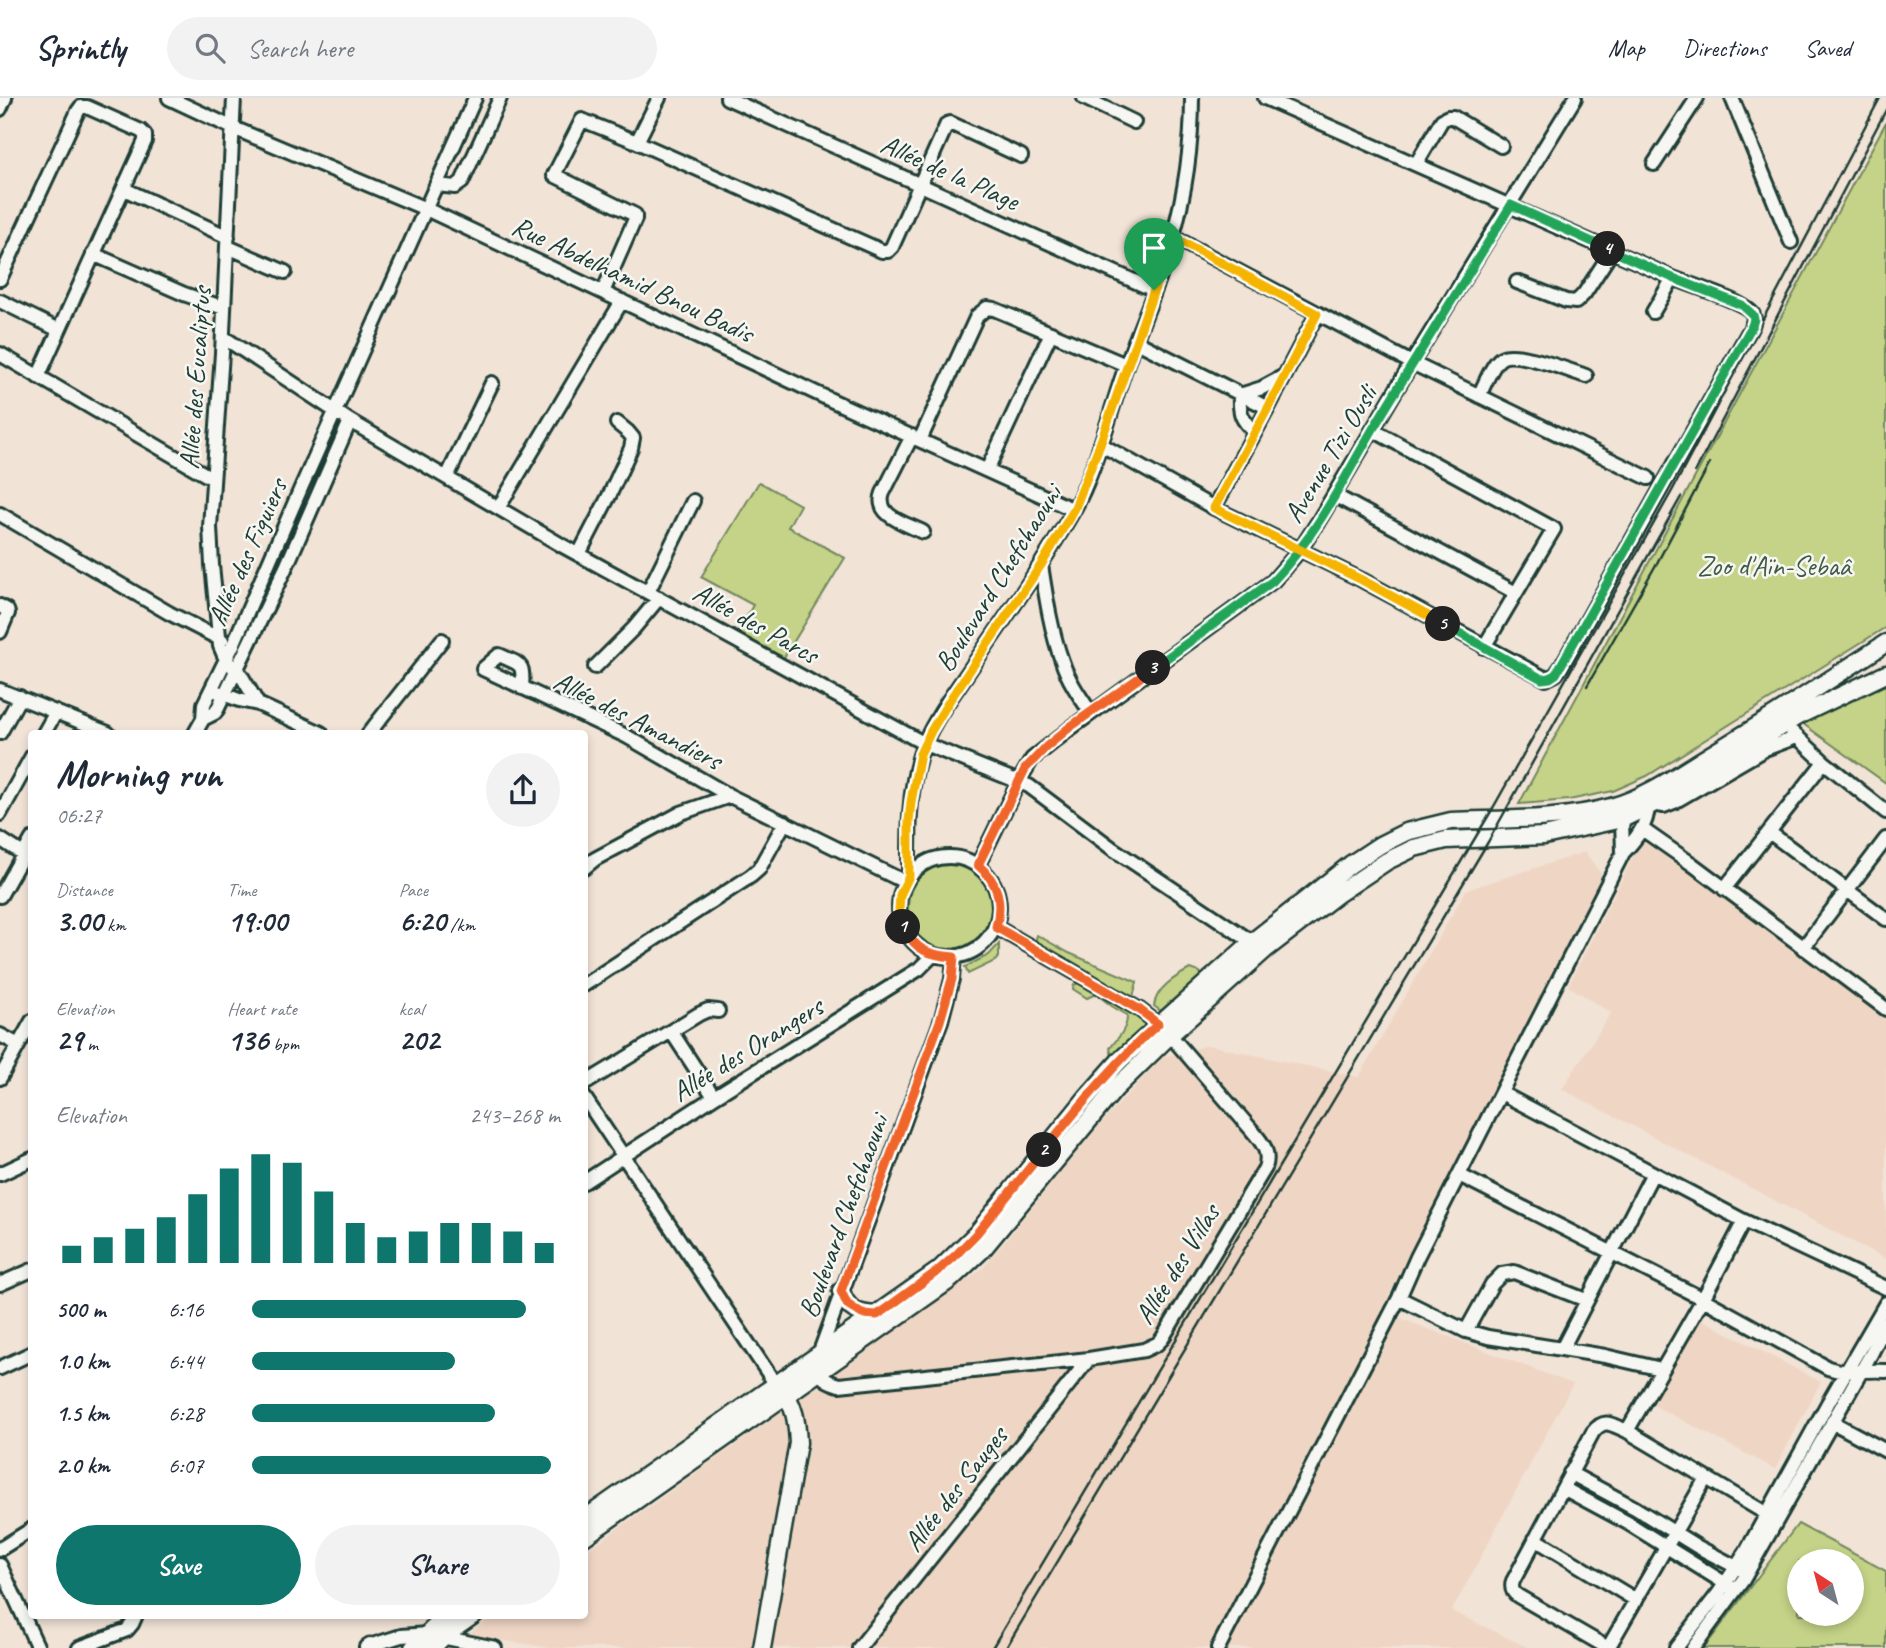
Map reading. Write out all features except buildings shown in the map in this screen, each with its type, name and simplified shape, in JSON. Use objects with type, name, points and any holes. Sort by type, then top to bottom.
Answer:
[{"type":"main road","points":[[818,1364],[962,1249],[1119,1060],[1164,1030],[1364,854],[1406,832],[1451,821],[1561,815],[1611,807],[1646,793],[1779,720],[1886,643]]},
{"type":"main road","points":[[1258,946],[1387,861],[1413,848],[1461,838],[1544,836],[1622,819],[1651,805],[1779,720],[1886,654]]},
{"type":"main road","points":[[1798,716],[1886,666]]},
{"type":"main road","points":[[1779,720],[1798,716],[1886,674]]},
{"type":"main road","points":[[588,1516],[818,1364],[923,1299],[966,1265],[982,1250],[1164,1030]]},
{"type":"main road","points":[[841,1291],[850,1308],[862,1314],[877,1315]]},
{"type":"main road","points":[[588,1534],[781,1389]]},
{"type":"main road","points":[[762,1648],[799,1443],[797,1422],[781,1389]]},
{"type":"main road","points":[[435,1639],[441,1619]]},
{"type":"main road","points":[[413,1648],[435,1639],[468,1619]]},
{"type":"street","points":[[0,109],[5,98]]},
{"type":"street","name":"Rue Abdelhamid Bnou Badis","points":[[169,98],[426,209],[833,401],[1074,510]]},
{"type":"street","name":"Allée des Eucaliptus","points":[[233,98],[228,242],[213,479],[212,565],[218,638],[231,664],[254,694],[258,704]]},
{"type":"street","name":"Allée des Figuiers","points":[[231,664],[233,645],[290,512],[475,98]]},
{"type":"street","points":[[437,185],[455,187],[462,183],[500,98]]},
{"type":"street","points":[[637,142],[659,98]]},
{"type":"street","name":"Allée de la Plage","points":[[727,98],[1154,290]]},
{"type":"street","points":[[1084,98],[1134,122]]},
{"type":"street","name":"Boulevard Chefchaouni","points":[[907,879],[911,802],[920,754],[951,698],[1041,565],[1074,510],[1100,444],[1173,237],[1189,151],[1192,98]]},
{"type":"street","points":[[1100,444],[1214,508],[1362,580],[1542,679],[1550,678],[1556,674],[1752,326],[1753,315],[1747,307],[1673,278],[1265,98]]},
{"type":"street","name":"Avenue Tizi Ousli","points":[[978,865],[1032,760],[1070,727],[1273,581],[1300,550],[1576,98]]},
{"type":"street","points":[[1654,164],[1697,98]]},
{"type":"street","points":[[1731,98],[1791,242]]},
{"type":"street","points":[[0,279],[81,107],[87,107],[141,131],[145,135],[145,141],[38,376]]},
{"type":"street","points":[[1416,164],[1442,120],[1448,117],[1453,117],[1501,146]]},
{"type":"street","points":[[603,292],[635,215],[554,175],[582,120],[882,251],[888,251],[892,247],[947,124],[950,123],[1021,156]]},
{"type":"street","points":[[124,189],[285,272]]},
{"type":"street","points":[[1173,237],[1412,363],[1648,478]]},
{"type":"street","points":[[1517,282],[1566,301],[1576,302],[1612,251]]},
{"type":"street","points":[[93,254],[184,294],[224,308]]},
{"type":"street","points":[[1653,312],[1673,278]]},
{"type":"street","points":[[0,301],[59,330]]},
{"type":"street","points":[[499,507],[622,301]]},
{"type":"street","points":[[923,532],[885,512],[881,503],[883,493],[916,438],[981,312],[986,308],[994,309],[1126,365]]},
{"type":"street","points":[[1214,508],[1317,314]]},
{"type":"street","points":[[987,470],[1051,333]]},
{"type":"street","name":"Allée des Parcs","points":[[223,337],[350,421],[579,554],[925,744],[1019,781],[1113,849],[1258,946]]},
{"type":"street","points":[[1135,341],[1268,408]]},
{"type":"street","points":[[0,354],[213,479]]},
{"type":"street","points":[[1479,396],[1495,363],[1509,355],[1586,376]]},
{"type":"street","points":[[1240,395],[1262,388],[1285,375]]},
{"type":"street","points":[[447,477],[492,383]]},
{"type":"street","points":[[1240,395],[1239,412],[1255,432]]},
{"type":"street","name":"Allée des Figuiers","points":[[196,730],[202,719],[203,706],[218,692],[287,565],[350,421]]},
{"type":"street","points":[[579,554],[631,448],[631,434],[617,423]]},
{"type":"street","points":[[1373,429],[1554,528],[1484,647]]},
{"type":"street","points":[[1334,495],[1516,593]]},
{"type":"street","points":[[594,667],[634,628],[654,595],[693,501]]},
{"type":"street","points":[[0,514],[169,613],[233,645]]},
{"type":"street","points":[[1041,565],[1062,663],[1091,713]]},
{"type":"street","points":[[0,606],[8,613],[0,632]]},
{"type":"street","points":[[371,730],[442,640]]},
{"type":"street","name":"Allée des Amandiers","points":[[522,688],[625,736],[730,796],[907,879]]},
{"type":"street","points":[[0,690],[56,712],[92,730]]},
{"type":"street","points":[[218,692],[258,704],[314,730]]},
{"type":"street","points":[[0,733],[20,697]]},
{"type":"street","points":[[46,730],[56,712]]},
{"type":"street","points":[[1779,720],[1824,762],[1886,812]]},
{"type":"street","points":[[1219,1648],[1623,853],[1642,829],[1651,805],[1664,806],[1674,802],[1765,748],[1797,737]]},
{"type":"street","points":[[1724,889],[1824,762]]},
{"type":"street","points":[[0,814],[28,763]]},
{"type":"street","name":"Allée des Amandiers","points":[[588,860],[681,813],[730,796]]},
{"type":"street","points":[[1622,819],[1623,853]]},
{"type":"street","points":[[588,982],[751,876],[759,869],[785,822]]},
{"type":"street","points":[[1642,829],[1803,948],[1884,1003]]},
{"type":"street","points":[[1769,832],[1886,919]]},
{"type":"street","points":[[0,838],[23,854]]},
{"type":"street","points":[[909,839],[932,859]]},
{"type":"street","points":[[1803,948],[1886,839]]},
{"type":"street","points":[[0,897],[28,846]]},
{"type":"street","points":[[956,856],[978,865],[989,874],[1000,899],[996,927],[986,942],[972,953],[954,957],[933,955],[920,948],[909,938],[902,925],[899,910],[900,895],[907,879],[932,859],[956,856]]},
{"type":"street","name":"Allée des Villas","points":[[818,1364],[824,1379],[839,1385],[1089,1359],[1144,1350],[1162,1339],[1269,1159],[1263,1143],[1164,1030],[1140,1010],[996,927]]},
{"type":"street","name":"Allée des Orangers","points":[[588,1180],[919,969],[933,955]]},
{"type":"street","name":"Boulevard Chefchaouni","points":[[818,1364],[841,1291],[940,1021],[952,979],[954,957]]},
{"type":"street","points":[[588,1082],[704,1011],[718,1010]]},
{"type":"street","points":[[0,1078],[28,1027]]},
{"type":"street","points":[[671,1031],[715,1097]]},
{"type":"street","points":[[0,1035],[17,1044]]},
{"type":"street","points":[[1501,1093],[1744,1221],[1886,1289]]},
{"type":"street","points":[[588,1103],[781,1389]]},
{"type":"street","points":[[0,1174],[28,1161]]},
{"type":"street","points":[[1562,1349],[1653,1173]]},
{"type":"street","points":[[1459,1175],[1703,1300],[1828,1368],[1846,1373],[1861,1370],[1886,1371]]},
{"type":"street","points":[[1627,1431],[1703,1300],[1744,1221]]},
{"type":"street","points":[[0,1284],[28,1272]]},
{"type":"street","points":[[1466,1331],[1492,1284],[1505,1272],[1514,1272],[1586,1300]]},
{"type":"street","points":[[1399,1298],[1466,1331],[1501,1340],[1605,1356],[1661,1369]]},
{"type":"street","points":[[1742,1570],[1767,1514],[1886,1303]]},
{"type":"street","points":[[1693,1648],[1832,1422],[1886,1324]]},
{"type":"street","points":[[0,1368],[28,1355]]},
{"type":"street","name":"Allée des Sauges","points":[[859,1648],[1089,1359]]},
{"type":"street","points":[[1832,1422],[1886,1451]]},
{"type":"street","points":[[1706,1478],[1608,1648],[1513,1591],[1513,1581],[1570,1473],[1593,1432],[1603,1423],[1627,1431],[1767,1514]]},
{"type":"street","points":[[1570,1473],[1742,1570]]},
{"type":"street","points":[[1563,1488],[1628,1523],[1731,1587]]},
{"type":"street","points":[[0,1549],[28,1532]]},
{"type":"street","points":[[1535,1539],[1636,1600]]},
{"type":"street","points":[[0,1564],[38,1648]]},
{"type":"street","points":[[1676,1648],[1731,1587]]},
{"type":"street","points":[[79,1648],[127,1630],[134,1619]]},
{"type":"street","points":[[369,1647],[401,1636],[495,1648]]},
{"type":"shaded area","points":[[1642,839],[1886,1018],[1886,1259],[1562,1089],[1611,1013],[1568,986]]},
{"type":"shaded area","points":[[1585,852],[1602,875],[1381,1311],[1573,1384],[1452,1611],[1529,1648],[550,1648],[468,1635],[490,1619],[588,1619],[588,1550],[982,1269],[1096,1129],[1162,1057],[1208,1045],[1359,1077],[1466,890]]},
{"type":"shaded area","points":[[1697,1317],[1821,1382],[1775,1469],[1651,1404]]},
{"type":"green space","name":"Zoo d'Aïn-Sebaâ","points":[[1886,122],[1886,627],[1647,776],[1613,791],[1569,800],[1519,804]]},
{"type":"green space","points":[[759,482],[800,505],[788,527],[845,558],[780,664],[736,636],[753,605],[701,577]]},
{"type":"green space","points":[[1886,665],[1886,783],[1799,721]]},
{"type":"green space","points":[[952,863],[977,870],[989,882],[996,907],[989,932],[977,944],[952,951],[927,944],[915,932],[908,907],[915,882],[927,870]]},
{"type":"green space","points":[[1037,935],[1069,953],[1137,982],[1132,1001],[1034,947]]},
{"type":"green space","points":[[999,944],[999,957],[995,961],[968,974],[965,967],[989,955]]},
{"type":"green space","points":[[1190,969],[1200,972],[1202,976],[1161,1011],[1154,1006],[1162,988]]},
{"type":"green space","points":[[1080,982],[1151,1023],[1115,1058],[1110,1048],[1124,1029],[1127,1015],[1096,994],[1087,998],[1073,989],[1074,985]]},
{"type":"green space","points":[[1798,1524],[1845,1549],[1787,1549],[1787,1626],[1864,1626],[1864,1559],[1886,1571],[1886,1648],[1704,1648]]},
{"type":"railway","points":[[992,1648],[1493,808],[1672,491],[1880,98]]},
{"type":"railway","points":[[1695,472],[1886,110]]},
{"type":"railway","points":[[1587,686],[1710,463]]},
{"type":"railway","points":[[1006,1648],[1488,842],[1681,497]]},
{"type":"route","points":[[1154,290],[1074,510],[1041,565],[951,698],[920,754],[909,822],[909,876],[900,895],[899,910],[902,925],[909,938],[933,955],[954,957],[954,969],[940,1021],[841,1291],[850,1308],[862,1314],[877,1315],[955,1256],[977,1233],[1100,1081],[1158,1024],[1140,1010],[996,927],[1000,899],[989,874],[978,865],[1025,769],[1070,727],[1273,581],[1288,565],[1300,550],[1318,522],[1412,363],[1511,205],[1673,278],[1747,307],[1754,319],[1561,667],[1550,678],[1542,679],[1362,580],[1300,550],[1258,530],[1214,508],[1317,314],[1173,237],[1154,290]]}]
